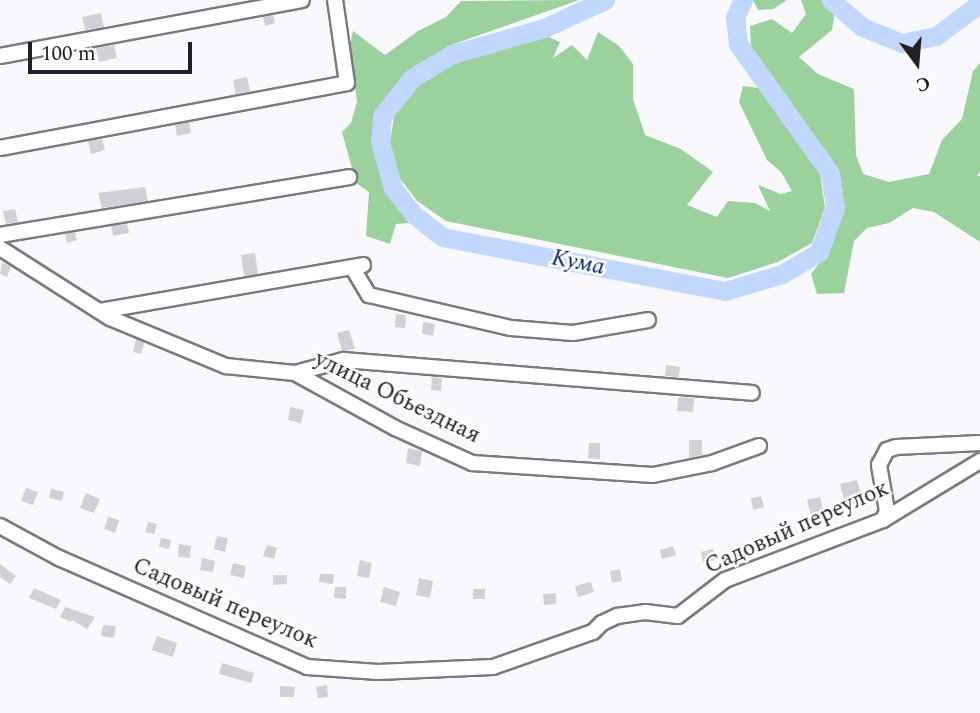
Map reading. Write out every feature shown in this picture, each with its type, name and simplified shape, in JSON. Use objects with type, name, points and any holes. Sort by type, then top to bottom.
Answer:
[{"type":"street","points":[[0,56],[302,0]]},
{"type":"street","points":[[0,148],[347,83],[335,0]]},
{"type":"street","points":[[0,235],[349,177]]},
{"type":"street","name":"улица Обьездная","points":[[0,248],[100,311],[226,366],[295,373],[395,428],[472,463],[653,475],[712,463],[759,446]]},
{"type":"street","points":[[100,311],[358,266],[369,295],[511,328],[573,333],[648,320]]},
{"type":"street","points":[[295,373],[344,359],[752,393]]},
{"type":"street","points":[[883,520],[887,511],[879,465],[882,456],[896,447],[980,443]]},
{"type":"street","name":"Садовый переулок","points":[[0,526],[60,558],[307,667],[378,671],[493,667],[593,632],[602,623],[617,616],[645,612],[678,616],[725,579],[883,520],[980,461]]},
{"type":"green space","points":[[579,0],[454,44],[408,74],[377,115],[374,141],[388,193],[410,223],[396,224],[390,244],[366,236],[369,192],[356,183],[342,132],[351,123],[357,102],[350,44],[353,31],[385,55],[418,31],[446,17],[461,1]]},
{"type":"green space","points":[[753,0],[787,0],[773,9],[758,10]]},
{"type":"green space","points":[[801,0],[823,0],[835,11],[832,30],[799,57],[818,74],[854,89],[856,155],[863,174],[889,182],[929,174],[942,140],[962,119],[973,71],[980,63],[980,172],[977,176],[980,176],[980,242],[934,212],[913,208],[889,223],[867,228],[854,241],[844,293],[817,294],[811,274],[825,255],[845,209],[838,172],[751,46],[750,26],[772,19],[792,33],[806,14]]},
{"type":"green space","points":[[598,32],[619,46],[633,64],[633,99],[645,135],[681,149],[713,172],[687,205],[717,217],[728,201],[755,203],[770,211],[758,185],[781,194],[792,191],[781,172],[767,160],[739,102],[743,86],[759,88],[820,173],[825,208],[812,243],[778,262],[728,278],[446,221],[417,201],[395,172],[390,143],[394,116],[415,87],[455,64],[542,34],[560,42],[553,58],[572,45],[587,60]]},
{"type":"building","points":[[101,13],[104,27],[85,30],[82,17]]},
{"type":"building","points":[[273,15],[275,23],[265,26],[263,17]]},
{"type":"building","points":[[114,45],[117,58],[99,62],[96,48]]},
{"type":"building","points":[[247,77],[250,91],[236,94],[233,80]]},
{"type":"building","points":[[189,122],[191,133],[177,136],[175,125]]},
{"type":"building","points":[[102,139],[105,150],[91,154],[88,141]]},
{"type":"building","points":[[145,187],[148,201],[102,208],[98,193]]},
{"type":"building","points":[[15,209],[18,222],[6,224],[3,211]]},
{"type":"building","points":[[127,224],[129,233],[113,236],[111,226]]},
{"type":"building","points":[[75,232],[77,240],[67,243],[65,234]]},
{"type":"building","points":[[255,253],[258,274],[244,276],[241,255]]},
{"type":"building","points":[[2,263],[11,266],[7,277],[0,274]]},
{"type":"building","points":[[396,314],[406,315],[405,328],[395,327]]},
{"type":"building","points":[[423,322],[435,324],[433,336],[422,334]]},
{"type":"building","points":[[349,330],[355,349],[342,351],[337,333]]},
{"type":"building","points":[[136,339],[144,343],[141,354],[133,352]]},
{"type":"building","points":[[666,365],[680,367],[679,377],[665,376]]},
{"type":"building","points":[[432,377],[442,378],[441,391],[431,390]]},
{"type":"building","points":[[678,397],[694,398],[693,412],[677,411]]},
{"type":"building","points":[[290,407],[304,410],[301,423],[288,420]]},
{"type":"building","points":[[689,440],[702,440],[702,455],[689,458]]},
{"type":"building","points":[[589,443],[600,443],[600,459],[588,458]]},
{"type":"building","points":[[408,448],[422,451],[420,466],[406,463]]},
{"type":"building","points":[[857,480],[863,502],[846,507],[840,484]]},
{"type":"building","points":[[26,488],[38,492],[33,505],[21,501]]},
{"type":"building","points":[[51,489],[64,492],[62,501],[49,498]]},
{"type":"building","points":[[86,493],[100,499],[94,513],[80,508]]},
{"type":"building","points":[[761,496],[764,507],[753,510],[751,498]]},
{"type":"building","points":[[820,497],[824,513],[811,516],[807,500]]},
{"type":"building","points":[[108,517],[119,520],[115,533],[104,529]]},
{"type":"building","points":[[148,522],[157,524],[154,534],[145,532]]},
{"type":"building","points":[[217,536],[228,538],[225,552],[214,549]]},
{"type":"building","points":[[161,538],[171,540],[169,549],[159,547]]},
{"type":"building","points":[[179,544],[191,546],[190,558],[178,557]]},
{"type":"building","points":[[267,545],[277,548],[274,559],[263,556]]},
{"type":"building","points":[[673,546],[676,555],[662,559],[660,550]]},
{"type":"building","points":[[713,549],[715,560],[703,563],[701,552]]},
{"type":"building","points":[[202,558],[215,561],[213,572],[200,570]]},
{"type":"building","points":[[360,560],[372,563],[369,578],[357,576]]},
{"type":"building","points":[[233,563],[246,566],[244,578],[230,575]]},
{"type":"building","points":[[0,564],[16,576],[10,584],[0,577]]},
{"type":"building","points":[[620,569],[622,581],[612,583],[610,571]]},
{"type":"building","points":[[320,574],[334,574],[333,584],[319,582]]},
{"type":"building","points":[[273,575],[287,575],[287,584],[273,585]]},
{"type":"building","points":[[419,578],[433,581],[430,598],[416,595]]},
{"type":"building","points":[[591,582],[594,592],[578,597],[575,586]]},
{"type":"building","points":[[335,587],[346,587],[346,599],[334,598]]},
{"type":"building","points":[[384,587],[400,592],[396,606],[380,602]]},
{"type":"building","points":[[34,588],[61,600],[56,609],[29,598]]},
{"type":"building","points":[[473,589],[485,589],[485,599],[473,599]]},
{"type":"building","points":[[556,593],[556,604],[544,605],[543,594]]},
{"type":"building","points":[[65,607],[95,617],[87,629],[72,620],[71,622],[60,617]]},
{"type":"building","points":[[103,625],[116,626],[114,638],[101,636]]},
{"type":"building","points":[[157,636],[177,643],[173,657],[152,650]]},
{"type":"building","points":[[222,663],[254,673],[251,683],[219,674]]},
{"type":"building","points":[[327,685],[328,697],[318,698],[316,687]]},
{"type":"building","points":[[280,686],[295,687],[294,697],[280,697]]},
{"type":"waterway","name":"Кума","points":[[605,0],[544,28],[452,54],[412,78],[382,116],[380,142],[393,188],[413,214],[442,237],[725,291],[782,274],[819,252],[835,208],[830,173],[738,44],[735,17],[743,0]]},
{"type":"waterway","name":"Кума","points":[[831,0],[862,27],[902,43],[936,36],[980,3]]}]
